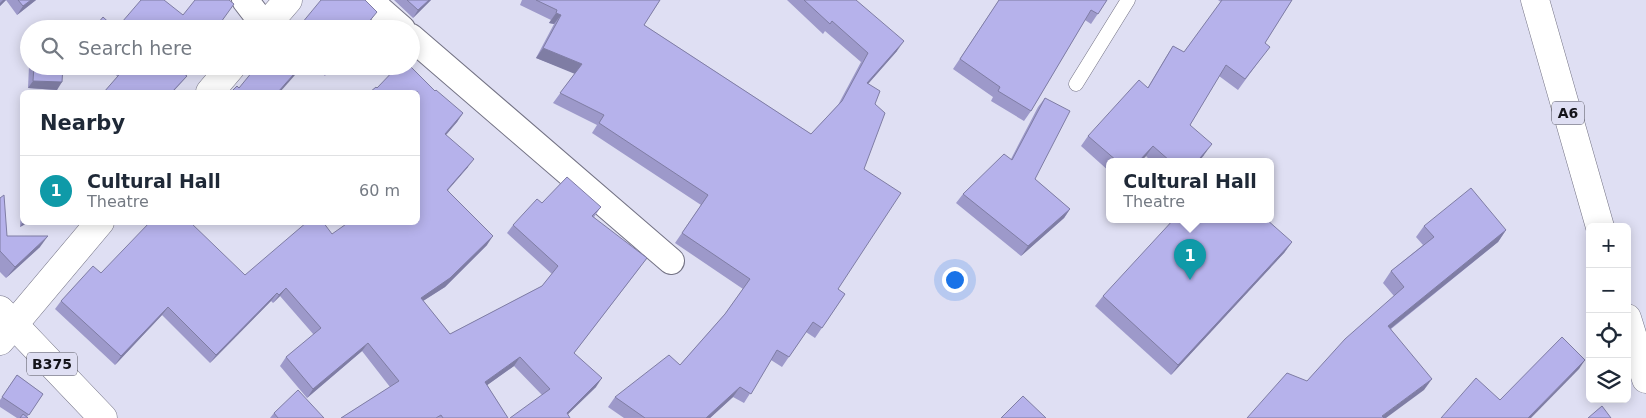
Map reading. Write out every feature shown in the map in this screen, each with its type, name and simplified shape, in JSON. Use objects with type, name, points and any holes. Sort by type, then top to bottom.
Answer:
[{"type":"main road","points":[[271,20],[288,0]]},
{"type":"main road","name":"A6","points":[[1535,0],[1599,223]]},
{"type":"main road","points":[[212,90],[224,75]]},
{"type":"main road","points":[[5,325],[97,225]]},
{"type":"main road","name":"B375","points":[[5,325],[103,418]]},
{"type":"main road","points":[[1631,331],[1646,379]]},
{"type":"street","points":[[245,0],[259,20]]},
{"type":"street","points":[[369,0],[392,20]]},
{"type":"street","points":[[420,45],[671,261]]},
{"type":"lane","points":[[1076,84],[1128,0]]},
{"type":"building","points":[[18,0],[31,0],[23,6]]},
{"type":"building","points":[[141,0],[164,0],[183,15],[195,0],[229,0],[234,4],[222,20],[124,20]]},
{"type":"building","points":[[321,0],[365,0],[377,12],[370,20],[304,20]]},
{"type":"building","points":[[407,0],[429,0],[418,10]]},
{"type":"building","points":[[536,0],[660,0],[644,25],[811,134],[842,101],[868,53],[832,21],[830,24],[804,0],[856,0],[904,41],[867,83],[880,91],[875,104],[885,113],[864,169],[901,193],[838,289],[845,294],[822,328],[813,322],[789,357],[777,350],[751,394],[740,387],[706,418],[645,418],[615,397],[669,355],[680,365],[725,314],[750,279],[682,233],[708,195],[599,123],[604,115],[560,93],[582,64],[543,48],[561,15],[556,13],[557,10]]},
{"type":"building","points":[[999,0],[1107,0],[1098,14],[1091,10],[1031,111],[998,91],[1000,87],[960,59]]},
{"type":"building","points":[[1222,0],[1292,0],[1265,43],[1270,47],[1245,79],[1226,65],[1190,125],[1212,144],[1200,158],[1167,158],[1153,146],[1142,158],[1114,158],[1088,136],[1139,80],[1148,88],[1173,46],[1184,52]]},
{"type":"building","points":[[33,75],[62,75],[62,82],[33,81]]},
{"type":"building","points":[[119,75],[187,76],[174,90],[106,90]]},
{"type":"building","points":[[250,75],[293,75],[280,90],[233,90],[237,86],[239,88]]},
{"type":"building","points":[[389,75],[419,75],[435,91],[463,113],[445,134],[474,159],[447,190],[493,236],[450,278],[421,298],[450,334],[542,286],[558,266],[513,225],[537,199],[542,203],[567,177],[601,207],[592,216],[647,258],[574,353],[602,378],[567,413],[570,418],[510,418],[550,389],[520,357],[485,382],[508,418],[443,418],[441,415],[436,418],[341,418],[399,381],[368,343],[313,389],[286,357],[321,328],[286,288],[279,295],[277,293],[216,355],[168,307],[121,356],[61,301],[93,266],[101,273],[147,225],[193,225],[245,275],[303,225],[325,225],[332,234],[345,225],[420,225],[420,90],[372,90],[377,88]]},
{"type":"building","points":[[1045,98],[1070,111],[1035,179],[1070,209],[1028,246],[963,194],[1004,154],[1012,160]]},
{"type":"building","points":[[1471,188],[1506,230],[1388,326],[1432,379],[1382,416],[1384,418],[1247,418],[1287,373],[1307,381],[1345,339],[1404,287],[1391,271],[1434,237],[1424,226]]},
{"type":"building","points":[[4,195],[7,236],[48,236],[15,267],[0,251],[0,198]]},
{"type":"building","points":[[1170,223],[1271,223],[1292,242],[1178,365],[1103,296]]},
{"type":"building","points":[[1562,337],[1585,360],[1528,418],[1441,418],[1476,378],[1500,400]]},
{"type":"building","points":[[17,375],[43,394],[29,415],[2,397]]},
{"type":"building","points":[[298,390],[324,418],[278,418],[274,413]]},
{"type":"building","points":[[1023,396],[1046,418],[1001,418]]},
{"type":"building","points":[[1602,406],[1611,418],[1588,418]]},
{"type":"building","points":[[23,414],[28,418],[20,418]]},
{"type":"place","name":"Cultural Hall","points":[[1190,280]]}]
